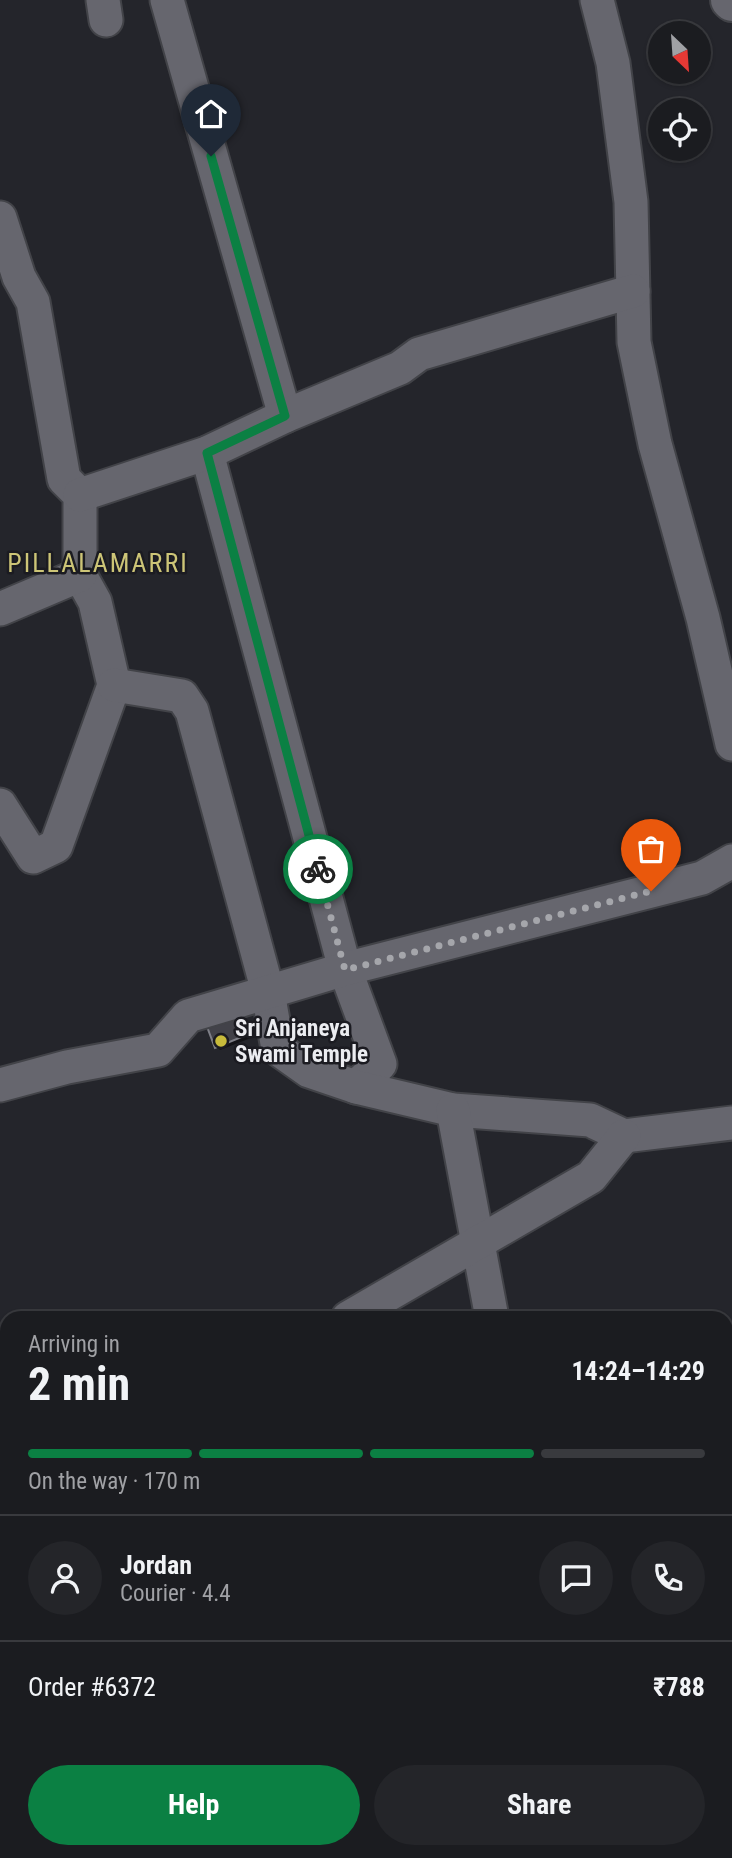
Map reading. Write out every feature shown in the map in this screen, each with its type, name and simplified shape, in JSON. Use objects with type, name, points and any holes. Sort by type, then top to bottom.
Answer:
[{"type":"street","points":[[167,0],[285,416]]},
{"type":"street","points":[[597,0],[613,63],[632,202],[634,342],[655,444],[703,618],[732,741]]},
{"type":"street","points":[[0,218],[9,279],[33,302],[64,479],[80,495],[79,575],[95,602],[114,685],[56,846],[33,857],[0,805]]},
{"type":"street","points":[[80,495],[207,453],[285,416],[400,368],[419,354],[633,291]]},
{"type":"street","points":[[207,453],[345,970],[380,1064],[356,1087]]},
{"type":"street","points":[[0,609],[79,575]]},
{"type":"street","points":[[114,685],[182,696],[192,711],[268,992],[278,1049],[309,1071],[356,1087],[453,1110],[590,1120],[624,1136],[732,1123]]},
{"type":"street","points":[[0,1085],[66,1066],[158,1050],[188,1016],[345,970],[702,878],[732,861]]},
{"type":"street","points":[[453,1110],[491,1311]]},
{"type":"street","points":[[360,1311],[591,1177],[624,1136]]},
{"type":"building","points":[[239,1010],[249,1034],[215,1048],[206,1024]]},
{"type":"way so far","points":[[318,869],[345,970],[651,891]]},
{"type":"place","name":"Sri Anjaneya Swami Temple","points":[[221,1041]]},
{"type":"district","name":"PILLALAMARRI","points":[[98,563]]},
{"type":"route","points":[[211,156],[285,416],[207,453],[318,869]]}]
